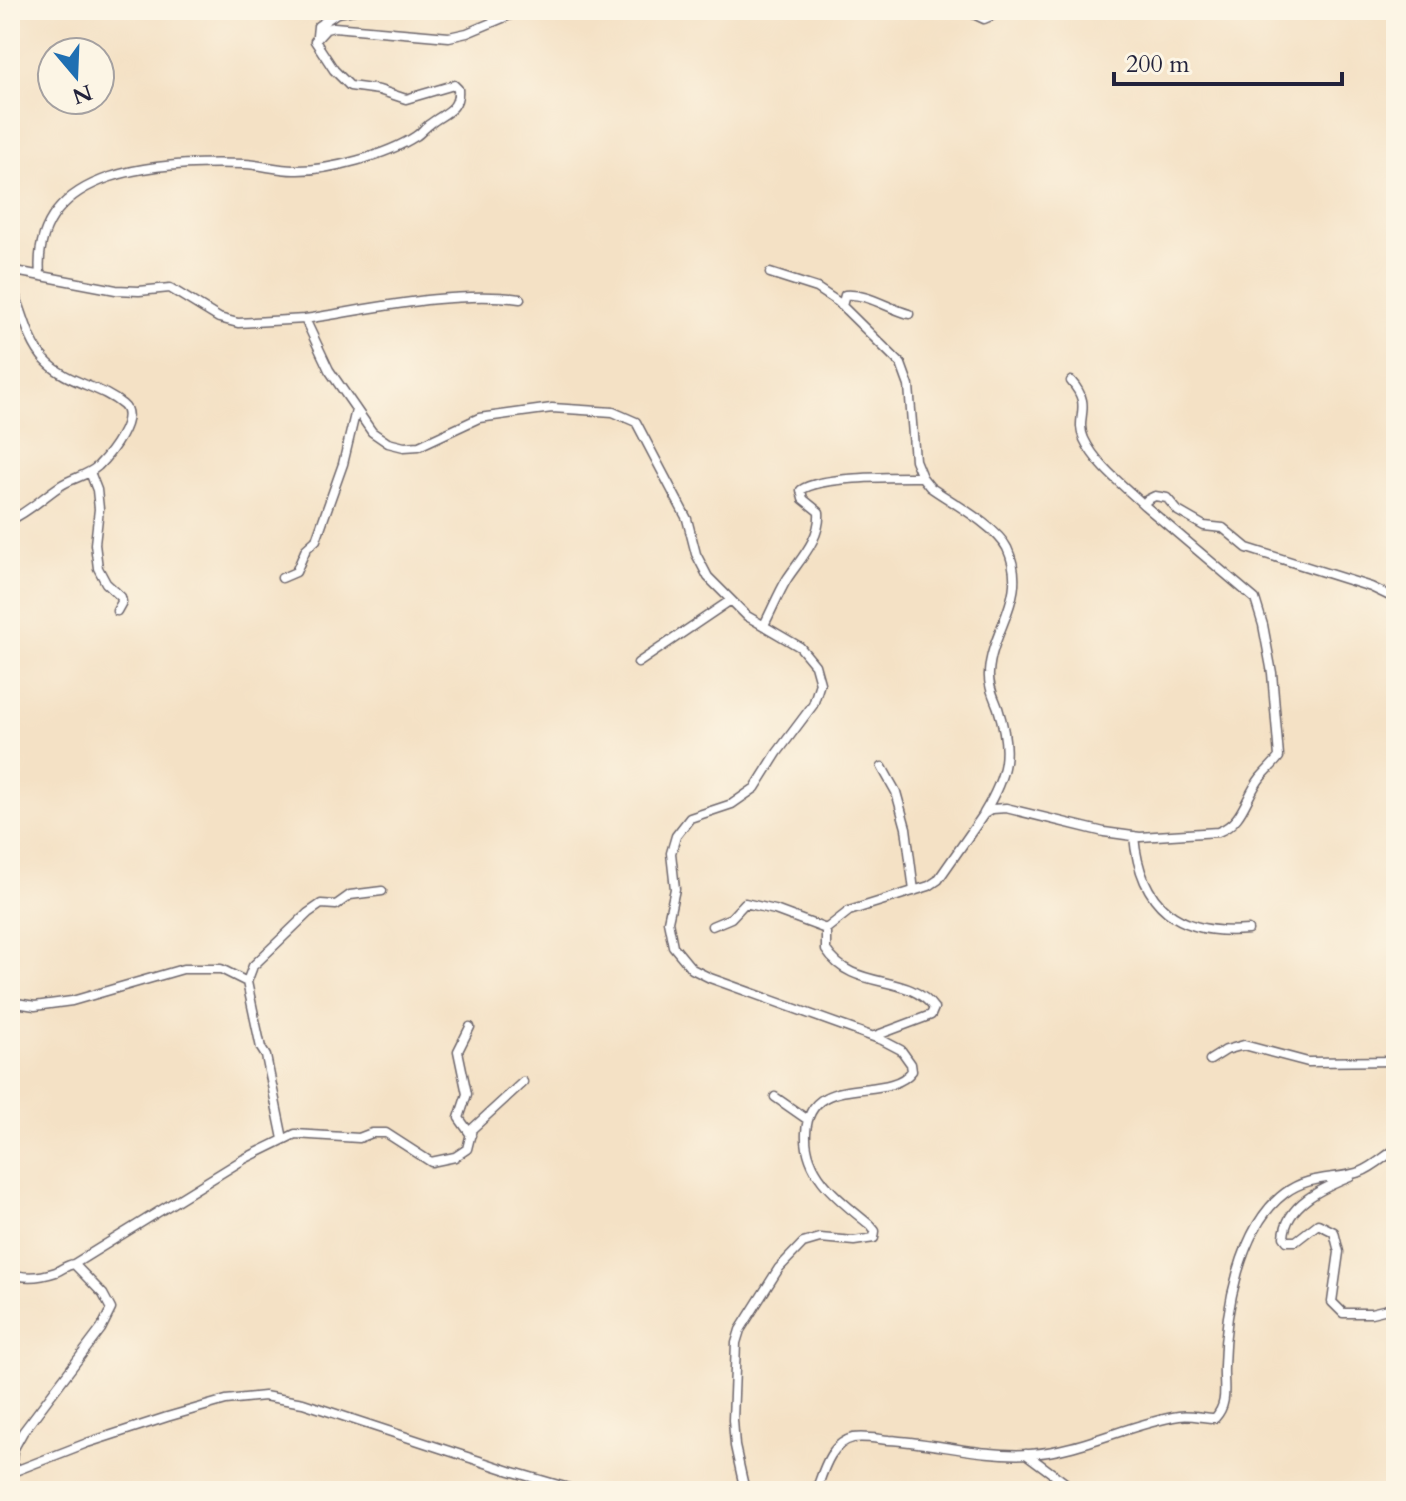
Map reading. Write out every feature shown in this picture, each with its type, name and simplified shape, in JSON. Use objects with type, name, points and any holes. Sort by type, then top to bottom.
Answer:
[{"type":"street","points":[[40,275],[38,253],[43,235],[56,212],[89,185],[148,167],[179,163],[261,165],[296,170],[355,162],[416,136],[432,121],[446,115],[456,104],[458,89],[454,85],[406,99],[379,90],[350,86],[334,70],[315,41],[318,26],[326,18],[354,10]]},
{"type":"street","points":[[317,36],[334,27],[449,37],[467,33],[522,10]]},
{"type":"street","points":[[965,10],[984,19],[1005,10]]},
{"type":"street","points":[[10,270],[127,291],[170,288],[219,318],[238,323],[305,319],[465,297],[520,299]]},
{"type":"street","points":[[770,273],[817,288],[842,306],[901,364],[909,386],[915,460],[922,477],[930,487],[995,533],[1007,548],[1015,578],[1012,605],[989,669],[989,682],[1007,750],[1005,769],[997,792],[938,880],[914,891],[849,911],[826,929]]},
{"type":"street","points":[[10,283],[35,348],[45,361],[60,375],[110,396],[129,411],[129,422],[123,432],[110,452],[90,472],[61,485],[22,515],[10,520]]},
{"type":"street","points":[[842,306],[845,295],[858,294],[909,314]]},
{"type":"street","points":[[305,319],[329,370],[377,437],[388,443],[410,447],[437,440],[472,420],[568,408],[613,412],[636,422],[687,519],[702,569],[747,616],[794,643],[808,656],[819,674],[820,690],[813,705],[755,788],[732,804],[690,818],[681,828],[671,853],[675,889],[668,921],[669,935],[686,963],[703,975],[875,1036],[901,1050],[911,1064],[910,1075],[892,1084],[851,1090],[826,1098],[815,1107],[808,1120],[806,1147],[818,1175],[833,1195],[870,1225],[875,1231],[874,1238],[854,1241],[820,1238],[803,1243],[779,1268],[740,1330],[736,1343],[733,1411],[735,1446],[745,1491]]},
{"type":"street","points":[[984,814],[992,809],[1006,808],[1134,836],[1218,832],[1239,818],[1261,777],[1279,757],[1272,673],[1255,599],[1144,505],[1102,464],[1084,438],[1083,397],[1071,381]]},
{"type":"street","points":[[282,578],[296,572],[306,549],[316,540],[343,464],[356,409]]},
{"type":"street","points":[[90,472],[97,490],[95,556],[100,574],[121,597],[117,611]]},
{"type":"street","points":[[764,625],[820,523],[819,512],[803,499],[801,490],[810,484],[833,481],[922,477]]},
{"type":"street","points":[[1144,505],[1155,496],[1167,498],[1178,511],[1204,526],[1223,528],[1247,548],[1371,587],[1396,599]]},
{"type":"street","points":[[638,663],[731,600]]},
{"type":"street","points":[[882,767],[896,792],[906,828],[914,891]]},
{"type":"street","points":[[1134,836],[1141,876],[1153,897],[1177,921],[1227,932],[1248,930]]},
{"type":"street","points":[[283,1139],[247,982],[253,966],[321,904],[336,905],[350,895],[382,891]]},
{"type":"street","points":[[712,926],[731,918],[745,903],[786,913],[826,929]]},
{"type":"street","points":[[826,929],[826,950],[842,968],[869,980],[913,989],[934,1008],[931,1015],[875,1036]]},
{"type":"street","points":[[10,1002],[35,1006],[72,1001],[183,969],[221,969],[247,982]]},
{"type":"street","points":[[470,1027],[458,1051],[467,1094],[459,1118],[471,1135]]},
{"type":"street","points":[[1210,1060],[1226,1050],[1244,1045],[1308,1062],[1396,1061]]},
{"type":"street","points":[[10,1273],[26,1278],[52,1273],[74,1264],[244,1159],[295,1134],[359,1138],[372,1133],[386,1133],[431,1162],[455,1157],[467,1149],[472,1129],[523,1082]]},
{"type":"street","points":[[775,1097],[808,1120]]},
{"type":"street","points":[[1396,1149],[1362,1172],[1327,1186],[1304,1201],[1285,1224],[1284,1237],[1287,1241],[1296,1241],[1318,1224],[1334,1232],[1339,1252],[1332,1302],[1343,1313],[1371,1313],[1396,1307]]},
{"type":"street","points":[[816,1491],[828,1459],[841,1442],[854,1437],[987,1453],[1025,1454],[1103,1438],[1122,1429],[1179,1416],[1215,1418],[1223,1410],[1224,1365],[1233,1292],[1247,1241],[1269,1208],[1284,1193],[1308,1180],[1362,1172]]},
{"type":"street","points":[[74,1264],[109,1302],[111,1309],[108,1318],[60,1387],[23,1432],[13,1450],[10,1472],[152,1421],[226,1400],[264,1396],[303,1403],[579,1491]]},
{"type":"street","points":[[1025,1454],[1076,1491]]}]
